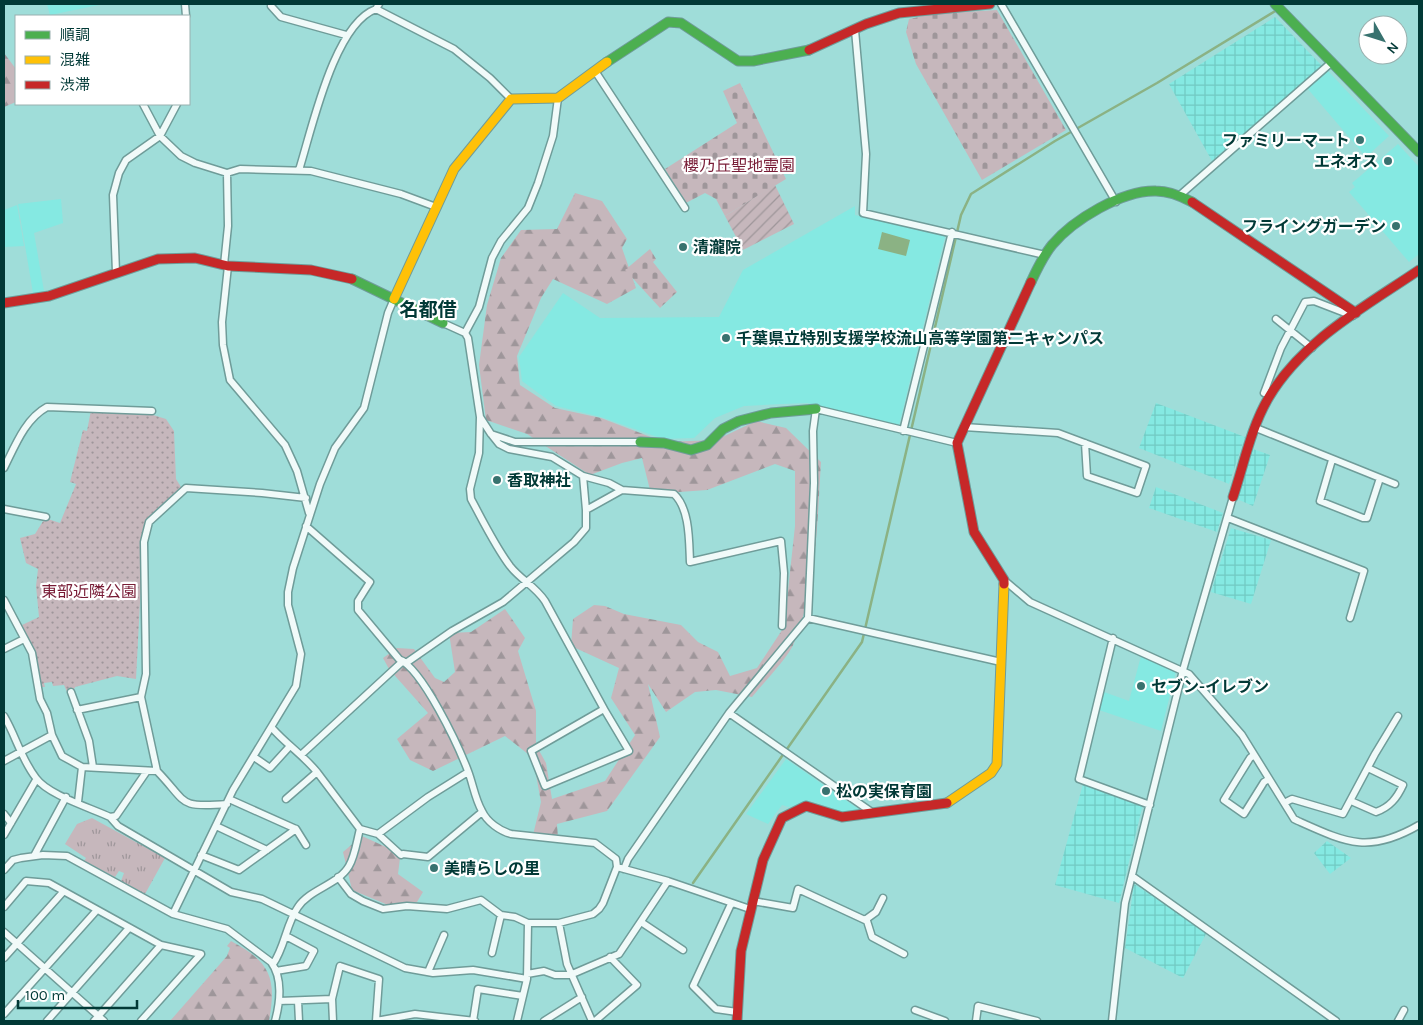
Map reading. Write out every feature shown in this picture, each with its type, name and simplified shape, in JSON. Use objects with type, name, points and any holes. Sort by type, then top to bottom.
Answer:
[{"type":"street","points":[[300,170],[329,73],[346,35],[368,12],[378,6],[454,48],[490,78],[511,99],[558,98],[594,71],[668,22],[681,23],[688,26],[738,61],[753,61],[807,51],[899,13],[990,4]]},
{"type":"street","points":[[1001,4],[1116,202]]},
{"type":"street","points":[[1275,4],[1419,152]]},
{"type":"street","points":[[271,6],[281,17],[346,35]]},
{"type":"street","points":[[855,30],[866,154],[863,213],[954,232],[1045,255]]},
{"type":"street","points":[[1178,196],[1332,62]]},
{"type":"street","points":[[594,71],[686,208]]},
{"type":"street","points":[[465,333],[479,307],[492,258],[501,241],[528,208],[538,183],[553,136],[558,98]]},
{"type":"street","points":[[173,914],[228,801],[296,686],[301,666],[299,640],[288,606],[288,592],[306,526],[335,448],[364,408],[388,313],[454,169],[511,99]]},
{"type":"street","points":[[144,105],[160,136],[181,156],[195,163],[227,173],[240,169],[311,171],[401,194],[436,207]]},
{"type":"street","points":[[116,272],[113,195],[119,173],[126,160],[160,136],[176,105]]},
{"type":"street","points":[[227,173],[228,226],[222,322],[223,345],[230,380],[285,445],[306,498],[310,514]]},
{"type":"street","points":[[1354,314],[1310,280],[1262,251],[1227,224],[1178,196],[1150,191],[1138,193],[1116,202],[1074,226],[1045,255],[957,444],[974,532],[1004,580],[1030,602],[1183,670],[1228,718],[1298,821],[1349,842],[1378,842],[1398,836],[1419,826]]},
{"type":"street","points":[[905,431],[954,232]]},
{"type":"street","points":[[4,303],[49,296],[158,259],[195,258],[226,265],[329,272],[350,278],[465,333],[468,338],[480,417],[479,453],[470,489],[471,499],[509,564],[523,580],[537,589],[545,601],[629,751],[545,786],[531,751],[604,709]]},
{"type":"street","points":[[1112,1021],[1121,928],[1183,670],[1233,497],[1256,428],[1269,396],[1284,376],[1312,348],[1354,314],[1419,270]]},
{"type":"street","points":[[1264,393],[1290,330],[1305,302],[1314,301],[1354,314]]},
{"type":"street","points":[[1276,319],[1312,348]]},
{"type":"street","points":[[4,468],[27,426],[38,413],[48,407],[152,411]]},
{"type":"street","points":[[338,877],[351,894],[383,909],[407,906],[447,909],[480,900],[501,915],[515,917],[528,923],[559,923],[593,914],[599,909],[620,868],[729,713],[808,618],[814,483],[813,431],[816,409]]},
{"type":"street","points":[[491,434],[515,442],[664,443],[691,450],[707,445],[723,429],[738,421],[777,412],[816,409],[957,444]]},
{"type":"street","points":[[480,417],[499,444],[509,449],[552,457],[583,476],[609,483],[622,490],[670,492],[678,497],[683,505],[690,562],[781,542],[784,573],[782,626]]},
{"type":"street","points":[[964,427],[1058,433],[1146,466],[1137,493],[1088,476],[1084,443]]},
{"type":"street","points":[[1256,428],[1395,484]]},
{"type":"street","points":[[1332,460],[1320,501],[1363,518],[1367,518],[1380,478]]},
{"type":"street","points":[[302,754],[405,662],[445,635],[496,607],[574,542],[586,528],[583,476]]},
{"type":"street","points":[[306,498],[186,488],[148,522],[144,542],[146,674],[141,697],[157,771],[177,795],[191,806],[228,801],[296,829],[306,845]]},
{"type":"street","points":[[586,510],[622,490]]},
{"type":"street","points":[[4,510],[46,517]]},
{"type":"street","points":[[1228,518],[1364,571],[1350,618]]},
{"type":"street","points":[[306,526],[370,582],[358,601],[358,610],[399,659],[405,662],[435,703],[468,772],[482,812],[503,832],[595,843],[616,859],[620,868]]},
{"type":"street","points":[[731,904],[693,986],[716,1009],[737,1016],[742,951],[751,905],[763,860],[782,818],[806,806],[842,817],[948,803],[991,773],[998,760],[1004,580]]},
{"type":"street","points":[[4,600],[34,662],[40,699],[47,713],[52,736],[62,756],[82,768],[157,771]]},
{"type":"street","points":[[808,618],[1001,662]]},
{"type":"street","points":[[4,649],[24,638]]},
{"type":"street","points":[[1113,638],[1080,779],[1150,805]]},
{"type":"street","points":[[71,692],[90,741],[93,767]]},
{"type":"street","points":[[77,710],[141,697]]},
{"type":"street","points":[[729,713],[874,814]]},
{"type":"street","points":[[4,716],[20,752],[36,780],[66,797],[110,817],[118,826],[231,892],[262,899],[405,968],[428,972],[473,970],[527,977],[544,971],[555,975],[570,975],[620,954],[668,881]]},
{"type":"street","points":[[1286,802],[1292,799],[1343,814],[1398,716]]},
{"type":"street","points":[[272,728],[290,746],[302,754],[360,829],[378,834],[401,855],[428,857],[482,812]]},
{"type":"street","points":[[4,761],[52,736]]},
{"type":"street","points":[[254,757],[270,768],[290,746]]},
{"type":"street","points":[[1254,755],[1250,758],[1224,800],[1244,814],[1264,782],[1269,779]]},
{"type":"street","points":[[78,802],[82,768]]},
{"type":"street","points":[[1351,802],[1376,812],[1386,809],[1397,797],[1403,785],[1368,768]]},
{"type":"street","points":[[110,817],[116,816],[147,771]]},
{"type":"street","points":[[286,798],[317,772]]},
{"type":"street","points":[[378,834],[428,797],[468,772]]},
{"type":"street","points":[[4,835],[36,780]]},
{"type":"street","points":[[34,856],[66,797]]},
{"type":"street","points":[[4,814],[11,823]]},
{"type":"street","points":[[216,826],[267,850]]},
{"type":"street","points":[[201,855],[239,870],[296,829]]},
{"type":"street","points":[[272,964],[286,936],[293,915],[300,904],[338,877],[349,866],[360,829]]},
{"type":"street","points":[[4,870],[13,860],[34,856],[68,856],[173,914],[227,929],[272,964],[276,971],[279,1001],[276,1021]]},
{"type":"street","points":[[620,868],[668,881],[731,904],[793,908],[798,889],[865,920],[872,937],[904,954]]},
{"type":"street","points":[[1132,876],[1336,1021]]},
{"type":"street","points":[[4,907],[26,881],[49,883],[62,892],[161,945],[201,954],[142,1021]]},
{"type":"street","points":[[4,958],[62,892]]},
{"type":"street","points":[[865,920],[876,912],[883,898]]},
{"type":"street","points":[[4,1014],[96,910]]},
{"type":"street","points":[[492,953],[501,915]]},
{"type":"street","points":[[641,922],[683,950]]},
{"type":"street","points":[[517,1021],[527,977],[528,923]]},
{"type":"street","points":[[559,923],[570,975],[594,1021],[636,985],[610,957]]},
{"type":"street","points":[[47,1021],[130,928]]},
{"type":"street","points":[[4,932],[72,993],[98,1020],[161,945]]},
{"type":"street","points":[[428,972],[444,935]]},
{"type":"street","points":[[276,971],[306,966],[314,951],[286,936]]},
{"type":"street","points":[[333,1021],[332,999],[340,966],[379,979],[376,1021],[415,1014],[474,1021],[478,989],[523,996]]},
{"type":"street","points":[[544,1021],[582,997]]},
{"type":"street","points":[[279,1001],[332,999]]},
{"type":"street","points":[[298,1001],[299,1021]]},
{"type":"street","points":[[976,1021],[978,1006],[1037,1021]]},
{"type":"street","points":[[914,1010],[944,1021]]},
{"type":"street","points":[[1398,1021],[1404,1010]]},
{"type":"shaded area","points":[[47,4],[104,4],[50,15]]},
{"type":"shaded area","points":[[1275,17],[1322,66],[1212,161],[1169,84]]},
{"type":"shaded area","points":[[1328,71],[1389,136],[1366,157],[1307,88]]},
{"type":"shaded area","points":[[1398,144],[1419,167],[1419,254],[1409,262],[1349,192],[1355,187],[1352,183]]},
{"type":"shaded area","points":[[61,199],[63,223],[34,233],[44,291],[33,293],[18,204]]},
{"type":"shaded area","points":[[17,205],[24,246],[4,247],[4,210]]},
{"type":"shaded area","name":"千葉県立特別支援学校流山高等学園第二キャンパス","points":[[855,206],[855,215],[918,229],[921,227],[941,233],[945,237],[899,426],[807,403],[744,406],[715,418],[694,438],[663,439],[601,417],[556,406],[522,381],[519,357],[563,293],[600,318],[719,317],[743,270]]},
{"type":"shaded area","points":[[882,232],[910,240],[906,256],[878,249]]},
{"type":"shaded area","points":[[1156,403],[1245,437],[1229,484],[1139,448]]},
{"type":"shaded area","points":[[1253,449],[1270,455],[1253,506],[1237,499]]},
{"type":"shaded area","points":[[1156,487],[1223,513],[1217,532],[1149,508]]},
{"type":"shaded area","points":[[1231,528],[1271,540],[1251,604],[1211,592]]},
{"type":"shaded area","points":[[1141,656],[1176,671],[1161,731],[1099,710],[1104,692],[1129,701]]},
{"type":"shaded area","points":[[786,759],[863,812],[847,813],[811,801],[789,807],[782,805],[768,824],[746,814]]},
{"type":"shaded area","points":[[1083,784],[1143,804],[1119,903],[1055,885]]},
{"type":"shaded area","points":[[1327,841],[1351,858],[1330,874],[1314,853]]},
{"type":"shaded area","points":[[1134,884],[1207,932],[1183,978],[1125,948]]},
{"type":"green space","points":[[997,10],[1066,130],[982,180],[916,64],[906,32],[909,19],[933,14]]},
{"type":"green space","points":[[4,53],[15,68],[15,102],[4,107]]},
{"type":"green space","name":"櫻乃丘聖地霊園","points":[[740,83],[786,179],[725,216],[716,199],[705,193],[686,203],[665,169],[737,123],[723,91]]},
{"type":"green space","points":[[775,185],[794,224],[743,250],[725,216]]},
{"type":"green space","points":[[575,193],[602,201],[627,239],[622,248],[636,288],[607,304],[553,279],[541,298],[517,356],[520,385],[555,408],[601,418],[664,442],[716,440],[756,421],[786,428],[821,462],[812,577],[802,622],[791,649],[752,697],[716,690],[695,692],[666,712],[648,684],[660,737],[607,811],[557,824],[558,838],[533,835],[541,802],[533,758],[505,736],[433,771],[410,760],[397,739],[428,713],[389,669],[383,658],[397,648],[414,649],[435,678],[444,682],[455,672],[449,633],[471,632],[505,609],[525,638],[518,651],[536,711],[536,745],[546,763],[552,799],[605,781],[635,735],[611,698],[619,668],[571,646],[573,619],[594,605],[605,606],[624,614],[681,625],[698,642],[718,652],[730,676],[757,668],[784,627],[795,526],[795,471],[775,464],[707,490],[651,494],[642,458],[590,475],[527,434],[486,420],[479,365],[487,305],[501,258],[521,230],[557,229]]},
{"type":"green space","points":[[650,249],[656,259],[653,262],[677,292],[660,308],[625,270]]},
{"type":"green space","name":"東部近隣公園","points":[[91,410],[150,414],[166,419],[174,431],[176,479],[181,487],[155,511],[144,526],[136,679],[117,676],[75,687],[73,692],[67,692],[64,685],[53,686],[52,682],[44,683],[45,687],[41,687],[33,649],[22,625],[39,617],[36,586],[38,569],[26,563],[20,538],[35,534],[45,518],[60,523],[76,484],[70,482],[83,430],[87,431]]},
{"type":"green space","points":[[92,818],[165,858],[145,894],[121,881],[124,873],[119,871],[115,877],[84,861],[86,858],[65,844],[77,824]]},
{"type":"green space","points":[[362,836],[386,847],[400,858],[398,874],[423,892],[417,902],[388,905],[352,890],[343,852]]},
{"type":"green space","points":[[231,941],[255,956],[268,972],[272,993],[269,1021],[170,1021],[227,956],[230,948],[227,946]]},
{"type":"waterway","points":[[693,883],[862,642],[961,215],[971,194],[1055,141],[1157,83],[1277,10]]},
{"type":"traffic: fast","points":[[1275,4],[1419,152]]},
{"type":"traffic: fast","points":[[607,62],[668,22],[681,23],[738,61],[753,61],[809,50]]},
{"type":"traffic: fast","points":[[1031,282],[1043,258],[1061,235],[1099,208],[1128,196],[1156,191],[1174,194],[1192,202]]},
{"type":"traffic: fast","points":[[352,279],[443,323]]},
{"type":"traffic: fast","points":[[640,442],[664,443],[691,450],[707,445],[723,429],[739,421],[771,413],[816,409]]},
{"type":"traffic: slow","points":[[394,299],[454,169],[511,99],[558,98],[607,62]]},
{"type":"traffic: slow","points":[[947,803],[991,773],[997,764],[1004,584]]},
{"type":"traffic: jam","points":[[809,50],[866,24],[899,13],[990,4]]},
{"type":"traffic: jam","points":[[1192,202],[1356,313]]},
{"type":"traffic: jam","points":[[4,303],[49,296],[158,259],[195,258],[228,266],[311,270],[352,279]]},
{"type":"traffic: jam","points":[[1233,497],[1257,421],[1269,397],[1283,377],[1317,341],[1357,311],[1419,270]]},
{"type":"traffic: jam","points":[[1004,584],[1004,580],[974,532],[957,443],[1031,282]]},
{"type":"traffic: jam","points":[[737,1021],[741,951],[763,860],[782,818],[806,806],[842,817],[947,803]]},
{"type":"place","name":"ファミリーマート","points":[[1360,140]]},
{"type":"place","name":"エネオス","points":[[1388,161]]},
{"type":"place","name":"フライングガーデン","points":[[1396,226]]},
{"type":"place","name":"清瀧院","points":[[683,247]]},
{"type":"place","name":"千葉県立特別支援学校流山高等学園第二キャンパス","points":[[726,338]]},
{"type":"place","name":"香取神社","points":[[497,480]]},
{"type":"place","name":"セブン-イレブン","points":[[1141,686]]},
{"type":"place","name":"松の実保育園","points":[[826,791]]},
{"type":"place","name":"美晴らしの里","points":[[434,868]]},
{"type":"district","name":"名都借","points":[[428,309]]}]
